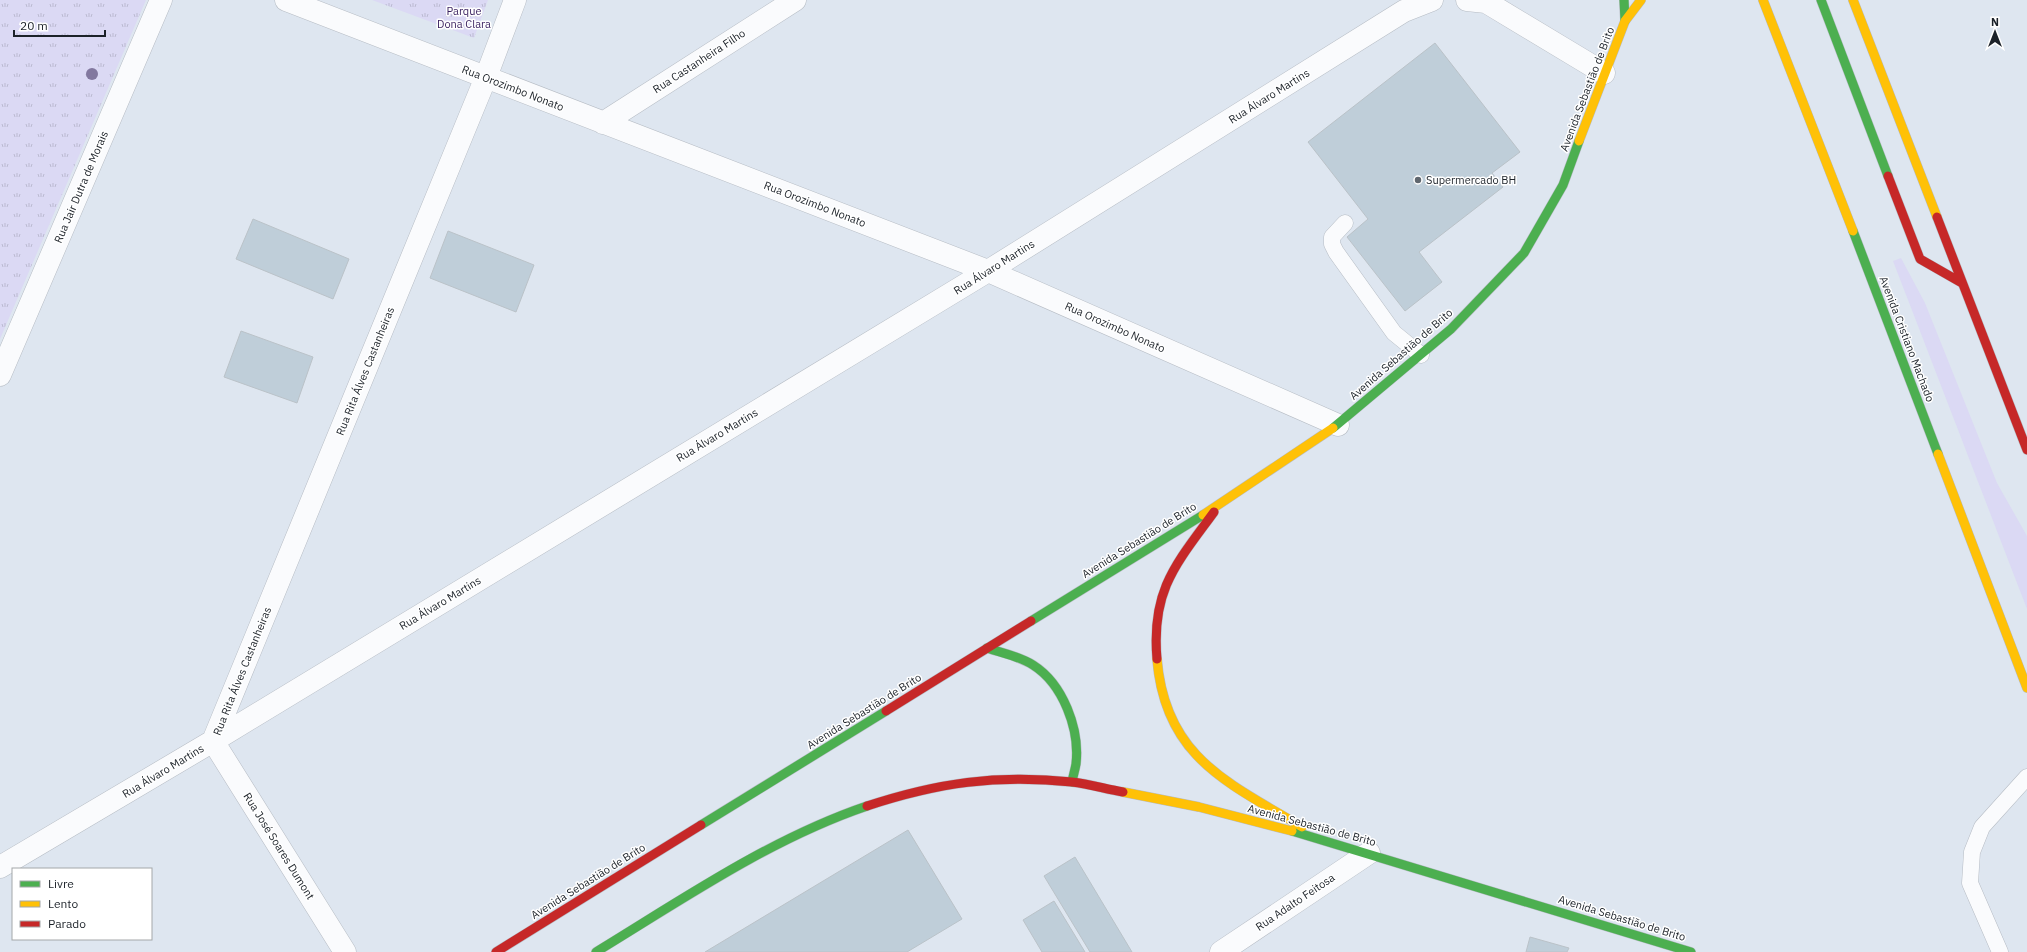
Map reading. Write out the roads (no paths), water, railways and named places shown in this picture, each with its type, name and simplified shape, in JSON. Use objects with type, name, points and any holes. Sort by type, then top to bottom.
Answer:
[{"type":"main road","points":[[1624,0],[1626,21]]},
{"type":"main road","name":"Avenida Sebastião de Brito","points":[[496,952],[1218,506],[1338,425],[1451,329],[1524,253],[1563,185],[1604,73],[1626,21],[1641,0]]},
{"type":"main road","name":"Avenida Cristiano Machado","points":[[1763,0],[1821,145],[2027,688]]},
{"type":"main road","points":[[1821,0],[1920,259],[1962,283]]},
{"type":"main road","points":[[1854,0],[2027,450]]},
{"type":"main road","points":[[1218,506],[1177,565],[1161,597],[1155,636],[1158,672],[1164,702],[1179,734],[1200,759],[1226,780],[1320,838]]},
{"type":"main road","points":[[987,648],[1017,658],[1034,666],[1052,682],[1066,707],[1074,735],[1076,764],[1072,782]]},
{"type":"main road","name":"Avenida Sebastião de Brito","points":[[596,952],[731,870],[819,824],[865,806],[903,794],[947,784],[990,779],[1072,782],[1200,807],[1320,838],[1691,952]]},
{"type":"street","name":"Rua Jair Dutra de Morais","points":[[0,375],[161,0]]},
{"type":"street","name":"Rua Orozimbo Nonato","points":[[286,0],[988,271],[1338,425]]},
{"type":"street","name":"Rua Rita Álves Castanheiras","points":[[213,741],[486,77],[515,0]]},
{"type":"street","name":"Rua Castanheira Filho","points":[[604,123],[795,0]]},
{"type":"street","name":"Rua Álvaro Martins","points":[[0,867],[213,741],[988,271],[1404,11],[1432,0]]},
{"type":"street","points":[[1467,0],[1486,2],[1604,73]]},
{"type":"street","name":"Rua José Soares Dumont","points":[[213,741],[345,952]]},
{"type":"street","name":"Rua Adalto Feitosa","points":[[1221,952],[1369,853]]},
{"type":"lane","points":[[1346,223],[1332,236],[1332,244],[1336,252],[1394,333],[1421,355]]},
{"type":"lane","points":[[2000,952],[1970,883],[1972,852],[1982,827],[2027,777]]},
{"type":"place","name":"Supermercado BH","points":[[1418,180]]},
{"type":"park label","name":"Parque Dona Clara","points":[[464,17]]}]
